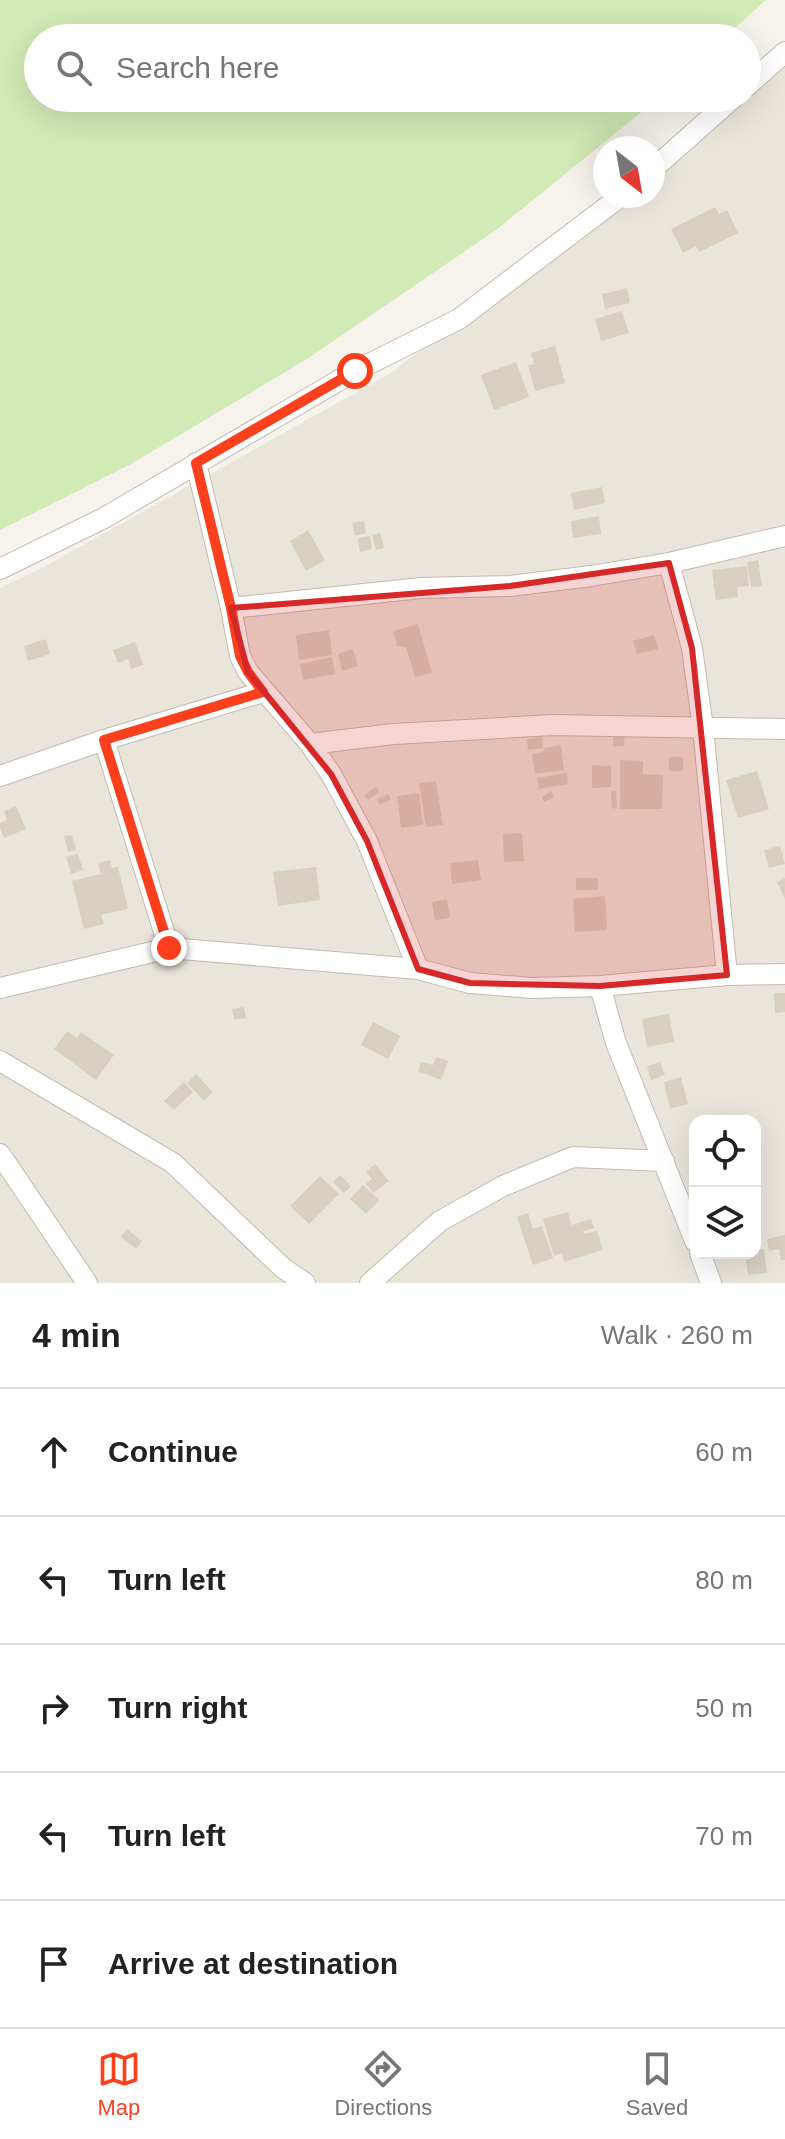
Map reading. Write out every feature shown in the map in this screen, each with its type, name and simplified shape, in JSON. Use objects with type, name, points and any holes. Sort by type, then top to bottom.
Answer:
[{"type":"street","points":[[761,73],[785,52]]},
{"type":"street","points":[[665,158],[717,112]]},
{"type":"street","points":[[0,569],[104,518],[355,371],[459,319],[605,208]]},
{"type":"street","points":[[196,463],[240,656],[263,692],[310,744],[331,774],[367,841],[418,969]]},
{"type":"street","points":[[231,608],[421,588],[510,586],[591,576],[669,563],[785,536]]},
{"type":"street","points":[[669,563],[692,648],[703,728],[727,975]]},
{"type":"street","points":[[0,776],[104,740],[263,692]]},
{"type":"street","points":[[310,744],[393,734],[553,725],[785,729]]},
{"type":"street","points":[[104,740],[169,948]]},
{"type":"street","points":[[0,988],[169,948],[418,969],[470,983],[532,988],[785,974]]},
{"type":"street","points":[[600,986],[616,1043],[689,1226]]},
{"type":"street","points":[[0,1061],[173,1163],[283,1268],[305,1283]]},
{"type":"street","points":[[0,1154],[87,1283]]},
{"type":"street","points":[[370,1283],[440,1221],[503,1186],[573,1157],[664,1161]]},
{"type":"street","points":[[702,1259],[711,1283]]},
{"type":"highlighted area","points":[[669,563],[692,648],[727,975],[600,986],[470,983],[418,969],[367,841],[331,774],[248,672],[231,608],[510,586]]},
{"type":"shaded area","points":[[785,56],[785,1283],[0,1283],[0,588],[42,568],[391,373],[604,208],[665,208],[665,161],[725,112],[761,112],[761,79]]},
{"type":"green space","points":[[0,0],[766,0],[739,24],[24,24],[24,112],[642,112],[612,136],[593,136],[593,151],[496,230],[307,359],[131,464],[0,530]]},
{"type":"building","points":[[715,207],[719,214],[727,210],[738,233],[699,252],[696,246],[683,253],[671,229]]},
{"type":"building","points":[[627,288],[630,303],[605,309],[602,294]]},
{"type":"building","points":[[622,311],[629,333],[601,341],[595,319]]},
{"type":"building","points":[[555,346],[565,383],[535,391],[528,365],[534,364],[531,353]]},
{"type":"building","points":[[516,362],[529,397],[494,410],[481,375]]},
{"type":"building","points":[[602,487],[605,503],[574,510],[571,493]]},
{"type":"building","points":[[599,516],[601,534],[573,538],[571,521]]},
{"type":"building","points":[[364,521],[366,533],[355,536],[352,523]]},
{"type":"building","points":[[308,530],[325,560],[306,571],[290,541]]},
{"type":"building","points":[[380,533],[384,548],[376,550],[372,535]]},
{"type":"building","points":[[370,536],[372,549],[360,552],[358,538]]},
{"type":"building","points":[[758,560],[762,586],[751,587],[747,562]]},
{"type":"building","points":[[747,566],[749,586],[737,587],[738,597],[716,600],[712,570]]},
{"type":"building","points":[[418,624],[432,673],[415,677],[406,647],[397,646],[393,631]]},
{"type":"building","points":[[329,630],[332,655],[299,660],[296,635]]},
{"type":"building","points":[[654,635],[658,649],[637,654],[633,641]]},
{"type":"building","points":[[46,639],[50,654],[28,661],[24,646]]},
{"type":"building","points":[[135,642],[143,665],[131,669],[128,659],[118,663],[113,650]]},
{"type":"building","points":[[353,649],[358,666],[342,671],[338,654]]},
{"type":"building","points":[[332,657],[335,674],[303,680],[300,664]]},
{"type":"building","points":[[614,728],[625,728],[624,746],[613,746]]},
{"type":"building","points":[[542,737],[543,748],[528,750],[527,739]]},
{"type":"building","points":[[561,745],[564,770],[535,774],[532,754]]},
{"type":"building","points":[[669,757],[683,757],[683,771],[669,771]]},
{"type":"building","points":[[620,760],[643,761],[643,774],[663,775],[662,809],[620,809]]},
{"type":"building","points":[[592,765],[611,766],[611,787],[592,788]]},
{"type":"building","points":[[757,771],[769,809],[738,818],[726,780]]},
{"type":"building","points":[[567,773],[568,784],[539,789],[537,778]]},
{"type":"building","points":[[436,781],[443,825],[426,827],[419,783]]},
{"type":"building","points":[[376,787],[379,792],[368,800],[364,795]]},
{"type":"building","points":[[551,791],[554,797],[544,802],[542,797]]},
{"type":"building","points":[[611,791],[616,791],[617,809],[612,808]]},
{"type":"building","points":[[419,793],[423,825],[401,828],[397,796]]},
{"type":"building","points":[[388,794],[391,799],[379,805],[377,799]]},
{"type":"building","points":[[16,806],[26,829],[4,838],[0,823],[7,820],[4,811]]},
{"type":"building","points":[[522,833],[524,861],[504,862],[503,834]]},
{"type":"building","points":[[72,835],[76,850],[68,852],[64,836]]},
{"type":"building","points":[[780,846],[785,864],[769,868],[764,850]]},
{"type":"building","points":[[78,854],[83,870],[71,874],[66,857]]},
{"type":"building","points":[[110,860],[112,868],[118,867],[128,909],[101,915],[104,924],[84,929],[72,881],[101,874],[98,863]]},
{"type":"building","points":[[478,860],[481,880],[452,884],[450,863]]},
{"type":"building","points":[[316,867],[320,900],[278,906],[273,872]]},
{"type":"building","points":[[576,878],[598,878],[598,890],[576,890]]},
{"type":"building","points":[[785,878],[785,899],[777,882]]},
{"type":"building","points":[[605,896],[607,930],[575,932],[573,899]]},
{"type":"building","points":[[447,899],[450,918],[435,920],[432,902]]},
{"type":"building","points":[[774,993],[785,993],[785,1012],[775,1013]]},
{"type":"building","points":[[244,1007],[246,1018],[234,1020],[232,1009]]},
{"type":"building","points":[[669,1014],[674,1042],[647,1047],[642,1019]]},
{"type":"building","points":[[373,1022],[400,1036],[388,1059],[361,1045]]},
{"type":"building","points":[[67,1031],[77,1038],[81,1032],[114,1055],[96,1080],[54,1049]]},
{"type":"building","points":[[436,1057],[448,1061],[441,1080],[418,1071],[421,1062],[433,1065]]},
{"type":"building","points":[[660,1062],[665,1075],[651,1080],[647,1066]]},
{"type":"building","points":[[196,1074],[213,1092],[204,1101],[187,1083]]},
{"type":"building","points":[[681,1077],[688,1104],[670,1109],[664,1082]]},
{"type":"building","points":[[184,1082],[193,1092],[174,1110],[164,1101]]},
{"type":"building","points":[[375,1164],[389,1181],[373,1193],[366,1184],[372,1179],[366,1172]]},
{"type":"building","points":[[340,1175],[351,1186],[344,1193],[333,1182]]},
{"type":"building","points":[[320,1176],[339,1194],[309,1224],[290,1206]]},
{"type":"building","points":[[363,1185],[379,1200],[366,1214],[350,1199]]},
{"type":"building","points":[[568,1212],[571,1225],[591,1219],[594,1228],[583,1231],[584,1234],[597,1231],[603,1250],[564,1262],[562,1253],[554,1256],[543,1219]]},
{"type":"building","points":[[528,1213],[533,1229],[542,1226],[553,1258],[533,1265],[517,1217]]},
{"type":"building","points":[[127,1229],[142,1241],[136,1249],[121,1237]]},
{"type":"building","points":[[785,1235],[785,1260],[781,1260],[779,1249],[769,1251],[767,1239]]},
{"type":"building","points":[[761,1249],[764,1249],[767,1273],[748,1275],[746,1259],[761,1259]]},
{"type":"route","points":[[169,948],[104,740],[263,692],[240,656],[196,463],[355,371]]}]
